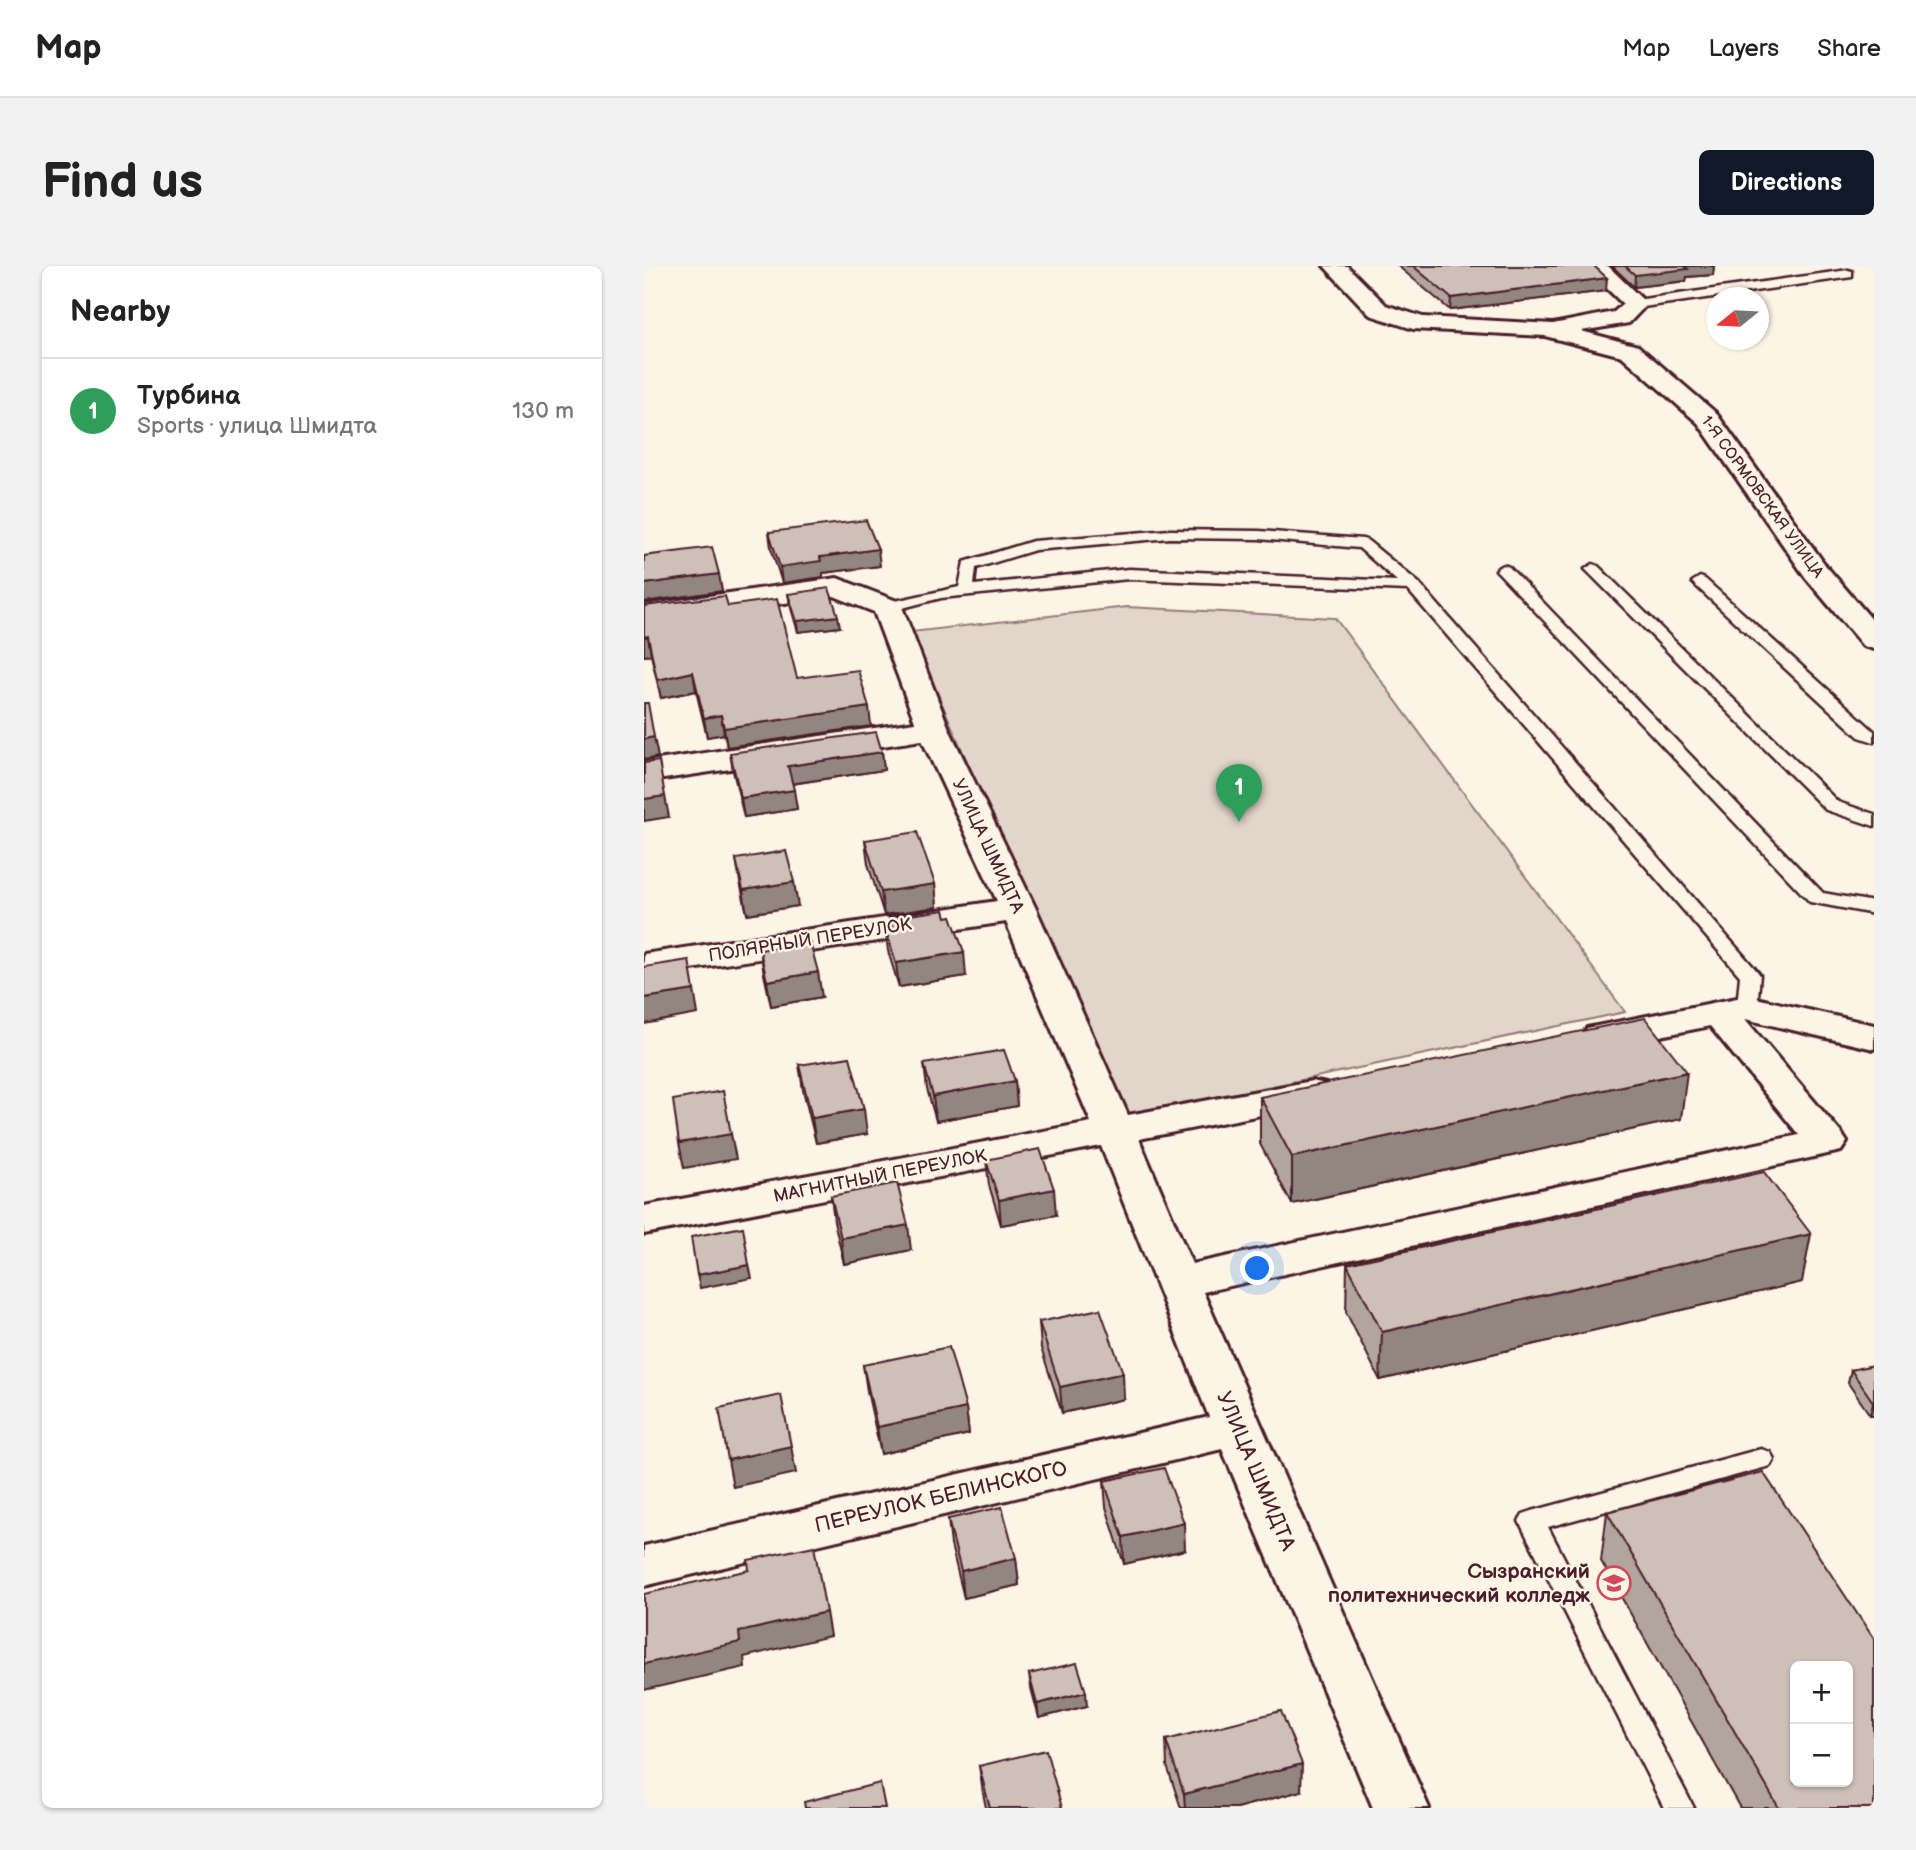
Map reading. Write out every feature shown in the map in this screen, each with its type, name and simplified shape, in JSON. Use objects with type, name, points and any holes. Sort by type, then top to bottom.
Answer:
[{"type":"street","name":"1-Я СОРМОВСКАЯ УЛИЦА","points":[[1335,266],[1378,310],[1421,324],[1546,329],[1630,351],[1707,418],[1816,572],[1874,640]]},
{"type":"street","points":[[1546,329],[1621,318],[1636,304],[1595,266]]},
{"type":"street","points":[[644,614],[837,587],[887,607]]},
{"type":"street","name":"УЛИЦА ШМИДТА","points":[[887,607],[933,729],[1018,909],[1116,1133],[1237,1428],[1401,1808]]},
{"type":"street","points":[[644,772],[933,729]]},
{"type":"street","name":"ПОЛЯРНЫЙ ПЕРЕУЛОК","points":[[644,965],[1018,909]]},
{"type":"street","points":[[1178,1282],[1827,1142],[1733,1010]]},
{"type":"street","points":[[1568,1042],[1733,1010],[1874,1037]]},
{"type":"street","points":[[1116,1133],[1349,1086]]},
{"type":"street","name":"МАГНИТНЫЙ ПЕРЕУЛОК","points":[[644,1220],[1116,1133]]},
{"type":"street","name":"ПЕРЕУЛОК БЕЛИНСКОГО","points":[[644,1566],[1237,1428]]},
{"type":"lane","points":[[1636,304],[1848,274]]},
{"type":"lane","points":[[966,590],[969,565],[1033,546],[1089,539],[1170,534],[1259,535],[1363,544],[1413,586],[1750,975],[1733,1010]]},
{"type":"lane","points":[[1593,569],[1832,806],[1874,820]]},
{"type":"lane","points":[[1504,570],[1817,898],[1874,908]]},
{"type":"lane","points":[[887,607],[940,593],[1129,574],[1413,586]]},
{"type":"lane","points":[[1700,582],[1865,733],[1874,737]]},
{"type":"lane","points":[[1679,1808],[1532,1521],[1761,1459]]},
{"type":"shaded area","points":[[1127,607],[1335,618],[1625,1012],[1121,1118],[911,632]]},
{"type":"building","points":[[1413,266],[1594,266],[1607,278],[1451,298]]},
{"type":"building","points":[[1625,266],[1684,266],[1688,269],[1635,275]]},
{"type":"building","points":[[866,520],[878,549],[820,557],[821,561],[780,567],[769,532]]},
{"type":"building","points":[[712,547],[719,574],[644,584],[644,556]]},
{"type":"building","points":[[829,588],[838,616],[797,621],[788,594]]},
{"type":"building","points":[[725,596],[728,606],[777,599],[797,678],[858,670],[869,707],[724,728],[721,715],[704,718],[693,672],[657,680],[648,636],[644,637],[644,606]]},
{"type":"building","points":[[644,703],[648,703],[654,737],[644,739]]},
{"type":"building","points":[[876,732],[882,752],[788,766],[794,790],[741,798],[730,753]]},
{"type":"building","points":[[659,761],[665,796],[644,799],[644,763]]},
{"type":"building","points":[[917,832],[935,884],[881,892],[865,840]]},
{"type":"building","points":[[786,851],[794,882],[743,890],[736,859]]},
{"type":"building","points":[[944,910],[946,917],[951,916],[964,952],[896,963],[885,927],[892,926],[889,918]]},
{"type":"building","points":[[810,942],[818,972],[767,981],[760,950]]},
{"type":"building","points":[[689,960],[694,990],[644,998],[644,967]]},
{"type":"building","points":[[1645,1018],[1687,1072],[1292,1157],[1260,1097]]},
{"type":"building","points":[[1004,1050],[1015,1081],[933,1096],[924,1064]]},
{"type":"building","points":[[850,1057],[864,1109],[812,1118],[799,1065]]},
{"type":"building","points":[[723,1091],[731,1134],[679,1143],[673,1100]]},
{"type":"building","points":[[1040,1149],[1054,1189],[999,1200],[986,1160]]},
{"type":"building","points":[[1764,1172],[1811,1234],[1382,1332],[1347,1264]]},
{"type":"building","points":[[897,1183],[908,1225],[841,1238],[831,1196]]},
{"type":"building","points":[[743,1227],[749,1265],[697,1275],[691,1237]]},
{"type":"building","points":[[1100,1309],[1123,1373],[1060,1387],[1039,1322]]},
{"type":"building","points":[[949,1347],[966,1408],[877,1427],[863,1365]]},
{"type":"building","points":[[1874,1365],[1874,1402],[1873,1402],[1851,1370]]},
{"type":"building","points":[[781,1395],[791,1446],[728,1460],[719,1408]]},
{"type":"building","points":[[1164,1468],[1184,1523],[1123,1537],[1104,1481]]},
{"type":"building","points":[[1763,1472],[1874,1639],[1874,1808],[1779,1808],[1607,1512]]},
{"type":"building","points":[[1002,1507],[1016,1558],[961,1571],[948,1519]]},
{"type":"building","points":[[814,1546],[826,1612],[739,1632],[740,1642],[644,1664],[644,1594],[749,1570],[748,1560]]},
{"type":"building","points":[[1077,1663],[1086,1692],[1037,1704],[1029,1674]]},
{"type":"building","points":[[1281,1711],[1302,1764],[1184,1794],[1166,1740]]},
{"type":"building","points":[[1046,1750],[1062,1808],[990,1808],[979,1766]]},
{"type":"building","points":[[880,1783],[885,1808],[805,1808],[804,1802]]},
{"type":"place","name":"Турбина","points":[[1239,822]]},
{"type":"place","name":"Сызранский политехнический колледж","points":[[1614,1583]]}]
